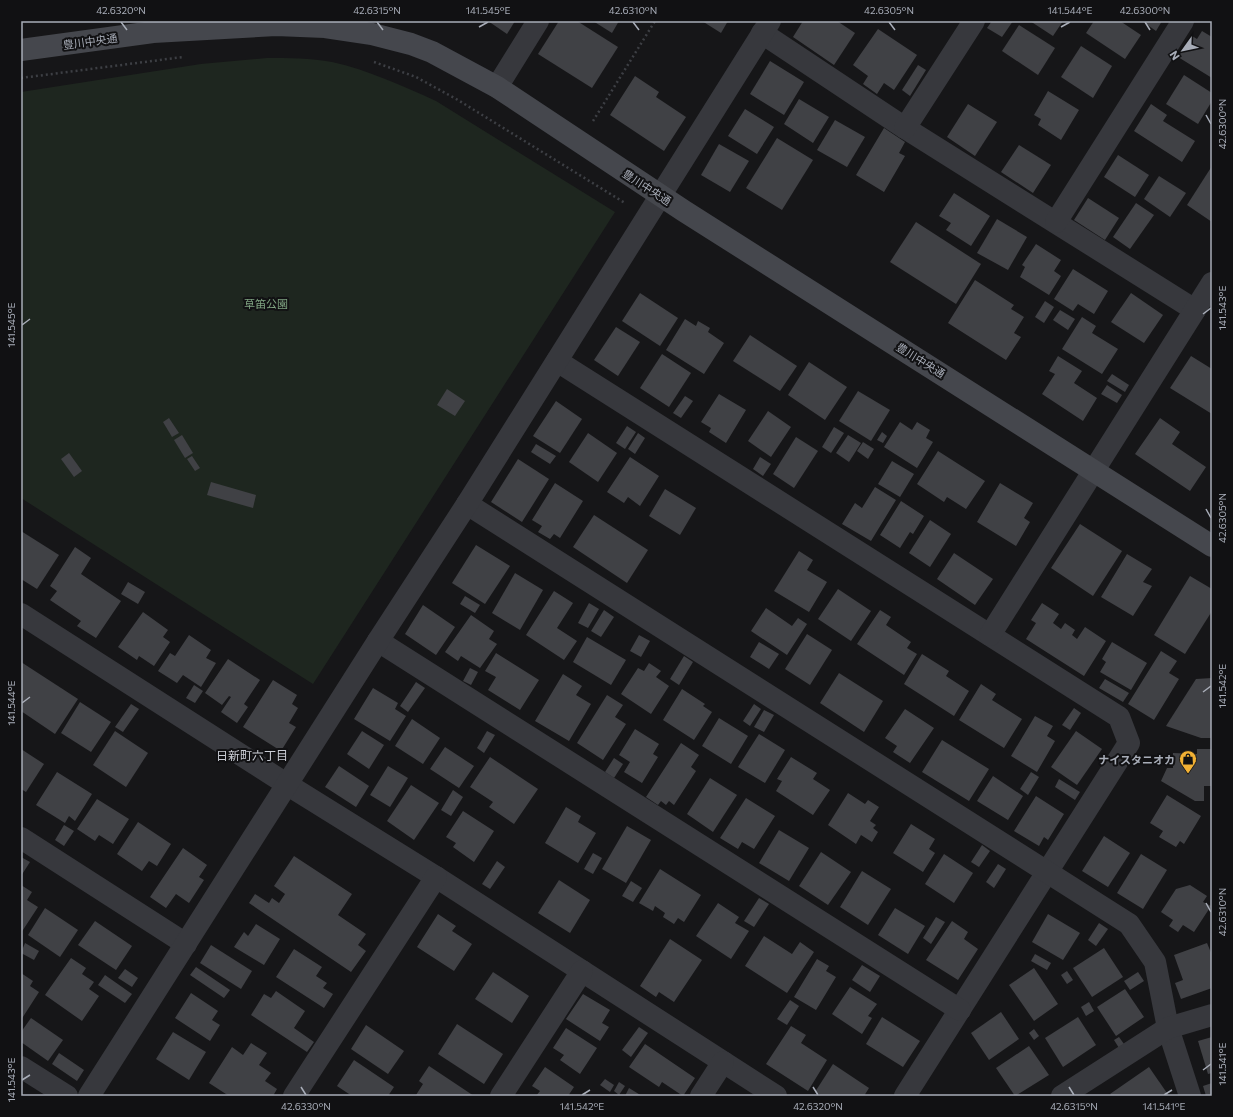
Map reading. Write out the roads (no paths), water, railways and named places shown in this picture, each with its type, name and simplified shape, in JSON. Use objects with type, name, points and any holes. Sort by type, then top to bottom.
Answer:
[{"type":"street","points":[[497,87],[538,21]]},
{"type":"street","points":[[905,128],[974,21]]},
{"type":"street","points":[[1056,222],[1183,21]]},
{"type":"street","name":"豊川中央通","points":[[21,50],[153,32],[276,25],[325,27],[372,34],[411,44],[432,52],[497,87],[659,195],[1093,469],[1212,546]]},
{"type":"street","points":[[89,1096],[288,785],[378,641],[467,504],[659,195],[766,27],[905,128],[1194,310]]},
{"type":"street","points":[[990,635],[1093,469],[1212,283]]},
{"type":"street","points":[[557,361],[1119,717],[1129,743],[905,1096]]},
{"type":"street","points":[[467,504],[1048,871],[1128,924],[1155,962],[1168,1028],[1190,1096]]},
{"type":"street","points":[[21,614],[288,785],[436,876],[776,1096]]},
{"type":"street","points":[[378,641],[960,1010]]},
{"type":"street","points":[[21,838],[186,944]]},
{"type":"street","points":[[294,1096],[436,876]]},
{"type":"street","points":[[502,1096],[582,971]]},
{"type":"street","points":[[1062,1096],[1168,1028],[1212,1015]]},
{"type":"street","points":[[701,1096],[723,1062]]},
{"type":"street","points":[[21,1066],[67,1096]]},
{"type":"place","name":"ナイスタニオカ","points":[[1188,774]]},
{"type":"district","name":"日新町六丁目","points":[[252,755]]},
{"type":"park label","name":"草笛公園","points":[[266,303]]}]
